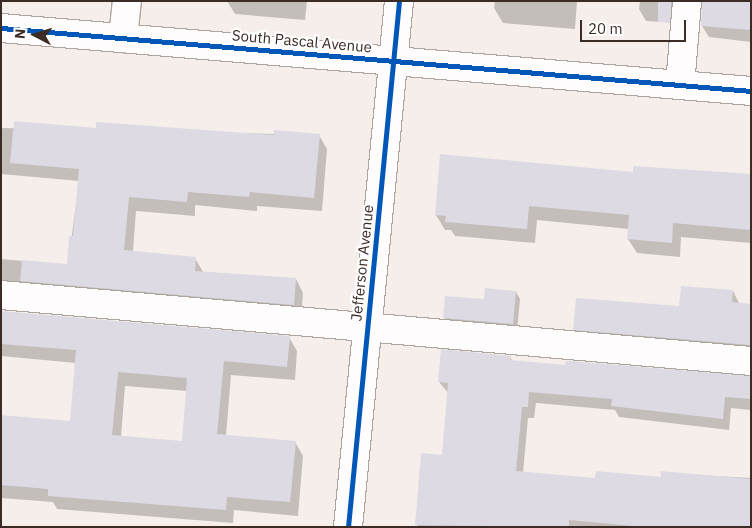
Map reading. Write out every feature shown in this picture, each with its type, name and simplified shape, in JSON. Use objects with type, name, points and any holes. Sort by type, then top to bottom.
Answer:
[{"type":"street","points":[[123,38],[127,1]]},
{"type":"street","name":"Jefferson Avenue","points":[[348,527],[400,1]]},
{"type":"street","points":[[680,85],[687,1]]},
{"type":"street","name":"South Pascal Avenue","points":[[1,28],[751,91]]},
{"type":"street","points":[[1,295],[368,329],[751,361]]},
{"type":"building","points":[[658,1],[671,1],[671,22],[658,22]]},
{"type":"building","points":[[702,1],[751,1],[751,30],[701,26]]},
{"type":"building","points":[[14,121],[96,128],[96,122],[274,135],[274,130],[320,134],[314,198],[250,192],[249,197],[188,192],[187,202],[129,197],[124,250],[196,257],[195,271],[296,278],[294,305],[20,281],[22,260],[67,264],[69,236],[73,236],[79,169],[10,163]]},
{"type":"building","points":[[440,154],[633,172],[633,166],[751,174],[751,230],[673,223],[672,243],[627,239],[629,215],[529,206],[527,229],[445,222],[446,216],[435,215]]},
{"type":"building","points":[[681,286],[733,290],[732,302],[751,304],[751,345],[573,330],[576,298],[679,306]]},
{"type":"building","points":[[485,288],[516,291],[513,324],[443,318],[445,296],[484,299]]},
{"type":"building","points":[[1,311],[290,336],[287,367],[224,361],[217,434],[296,441],[290,502],[227,497],[226,510],[48,496],[48,489],[1,485],[1,415],[70,421],[76,350],[1,344]],"holes":[[[118,372],[187,378],[182,441],[112,435]]]},
{"type":"building","points":[[441,349],[511,356],[510,360],[565,365],[566,361],[570,361],[751,376],[751,399],[725,397],[723,419],[611,406],[612,399],[529,392],[528,407],[522,407],[516,471],[595,478],[596,471],[661,477],[661,471],[751,479],[751,527],[644,527],[569,520],[569,527],[415,525],[421,453],[442,455],[448,383],[438,382]]},
{"type":"cycle path","points":[[348,527],[399,1]]},
{"type":"cycle path","points":[[1,28],[751,91]]}]
